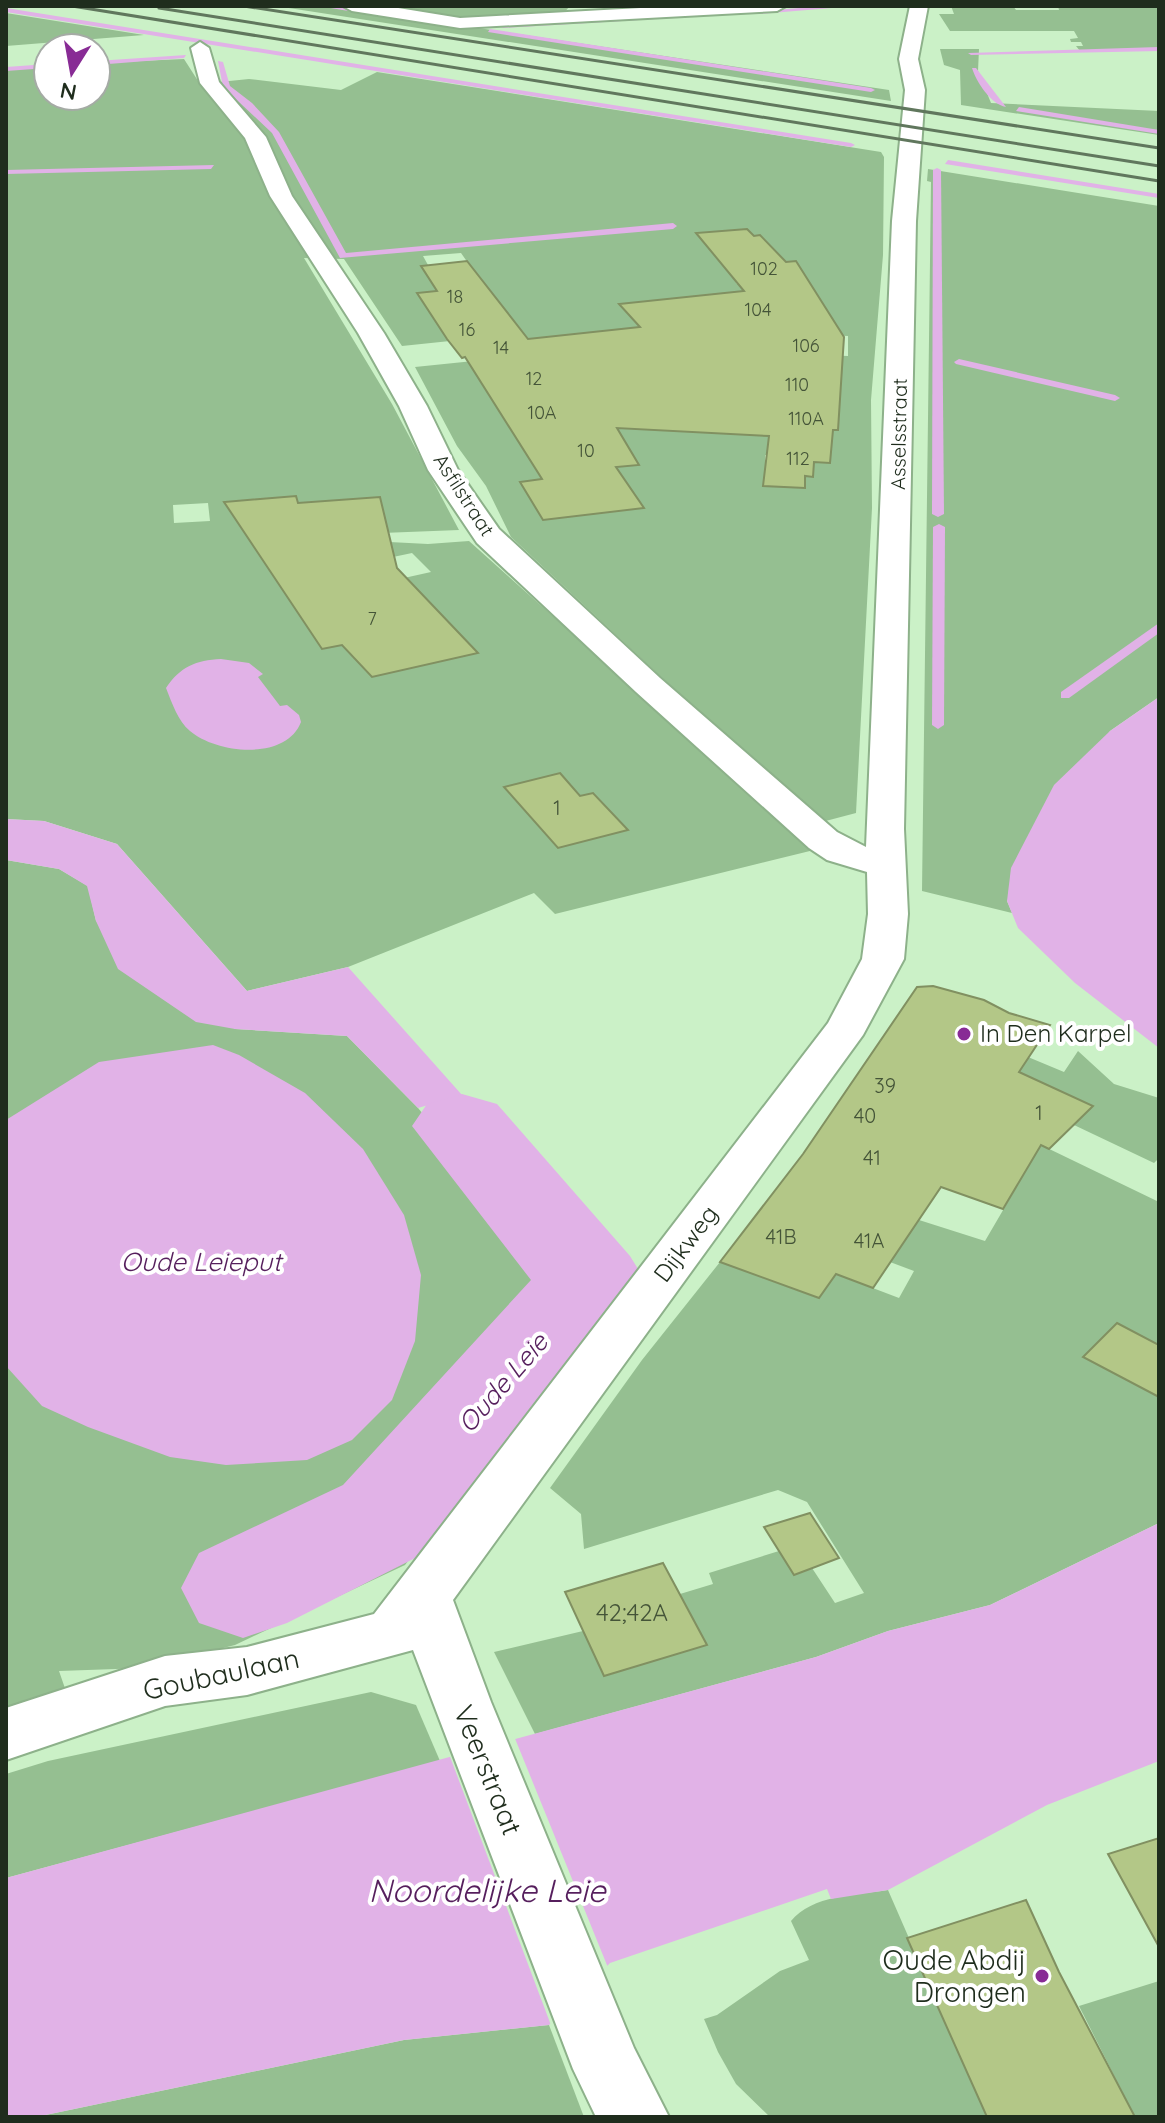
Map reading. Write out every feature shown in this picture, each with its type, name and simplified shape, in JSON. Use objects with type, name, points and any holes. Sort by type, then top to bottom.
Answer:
[{"type":"street","points":[[352,6],[460,23],[583,11],[777,6]]},
{"type":"street","name":"Asselsstraat","points":[[887,866],[904,221],[915,90],[910,80],[911,32],[919,6]]},
{"type":"street","name":"Asfilstraat","points":[[200,48],[210,83],[255,137],[281,196],[371,333],[413,406],[443,470],[488,536],[648,685],[823,840],[841,852],[887,866]]},
{"type":"street","name":"Dijkweg","points":[[423,1597],[848,1026],[883,959],[888,914],[887,866]]},
{"type":"street","name":"Veerstraat","points":[[423,1597],[461,1702],[621,2093]]},
{"type":"street","name":"Goubaulaan","points":[[6,1734],[165,1681],[247,1671],[393,1633],[423,1597]]},
{"type":"green space","points":[[276,6],[333,6],[889,90],[891,101]]},
{"type":"green space","points":[[388,6],[569,7],[563,14],[476,19]]},
{"type":"green space","points":[[951,6],[1059,10],[1058,6],[1159,6],[1159,49],[1080,51],[1076,46],[1083,46],[1081,42],[1071,42],[1070,39],[1078,38],[1074,31],[950,31],[939,14],[954,14]]},
{"type":"green space","points":[[6,13],[144,35],[112,38],[112,32],[32,32],[32,44],[6,46]]},
{"type":"green space","points":[[940,49],[979,49],[978,71],[991,103],[1159,111],[1159,135],[961,105],[960,70],[944,65]]},
{"type":"green space","points":[[184,59],[200,84],[249,79],[341,90],[377,72],[881,152],[884,157],[883,255],[871,400],[872,508],[856,813],[818,823],[511,537],[486,486],[457,446],[415,367],[553,353],[454,347],[450,341],[402,346],[344,259],[304,258],[392,404],[459,530],[382,533],[351,540],[428,544],[469,541],[814,850],[555,914],[534,893],[348,967],[247,991],[117,844],[44,821],[6,819],[6,70],[32,68],[32,112],[112,112],[112,62]],"holes":[[[461,253],[475,273],[429,279],[421,266],[428,265],[423,256]],[[796,262],[807,280],[737,284],[726,266]],[[802,334],[848,336],[848,356],[762,353]],[[765,455],[830,463],[814,462],[813,477],[765,475]],[[380,497],[384,515],[308,502]],[[208,503],[210,521],[174,523],[173,505]],[[412,553],[431,572],[359,588],[341,568]]]},
{"type":"green space","points":[[928,169],[1159,206],[1159,697],[1110,731],[1007,901],[1012,913],[922,891],[931,182],[927,181]]},
{"type":"green space","points":[[6,860],[59,869],[88,886],[96,921],[235,1029],[347,1036],[418,1108],[594,1318],[405,1565],[235,1645],[144,1668],[59,1671],[68,1697],[6,1716]]},
{"type":"green space","points":[[1078,1051],[1114,1084],[1159,1098],[1159,1158],[1154,1163],[1074,1125],[1092,1106],[1019,1072],[1028,1057],[1064,1072]]},
{"type":"green space","points":[[1041,1145],[1159,1202],[1159,1523],[990,1605],[888,1631],[816,1657],[535,1734],[494,1652],[583,1631],[605,1676],[706,1645],[680,1594],[713,1584],[709,1573],[779,1551],[794,1574],[812,1568],[835,1603],[864,1593],[807,1502],[778,1490],[584,1549],[581,1514],[550,1488],[642,1360],[720,1262],[818,1298],[836,1274],[899,1298],[914,1271],[890,1262],[919,1220],[985,1241]]},
{"type":"green space","points":[[371,1692],[416,1705],[440,1761],[6,1878],[6,1774],[48,1761]]},
{"type":"green space","points":[[888,1890],[987,2117],[770,2117],[736,2084],[704,2019],[717,2015],[780,1971],[809,1960],[791,1921],[800,1912],[822,1901]]},
{"type":"green space","points":[[1159,1981],[1159,2117],[1135,2117],[1079,2006]]},
{"type":"green space","points":[[549,2025],[584,2117],[36,2117],[404,2040]]},
{"type":"water","points":[[221,659],[249,663],[263,674],[258,677],[280,706],[287,705],[299,715],[301,722],[293,735],[266,748],[233,749],[202,739],[186,727],[166,688],[189,666]]},
{"type":"water","points":[[1159,697],[1159,1048],[1075,983],[1018,928],[1007,901],[1011,868],[1054,785],[1110,731]]},
{"type":"water","points":[[6,819],[44,821],[117,844],[247,991],[348,967],[462,1095],[418,1108],[347,1036],[235,1029],[196,1022],[118,969],[96,921],[87,886],[59,869],[6,860]]},
{"type":"water","name":"Oude Leieput","points":[[213,1045],[239,1055],[305,1093],[363,1149],[404,1215],[421,1275],[415,1341],[392,1400],[352,1440],[307,1460],[226,1465],[170,1457],[88,1427],[42,1406],[6,1366],[6,1120],[99,1062]]},
{"type":"water","points":[[489,1124],[622,1285],[594,1318],[435,1132]]},
{"type":"water","name":"Noordelijke Leie","points":[[1159,1523],[1159,1761],[1047,1805],[888,1890],[831,1899],[827,1889],[610,1963],[549,2025],[404,2040],[36,2117],[6,2117],[6,1878],[816,1657],[888,1631],[990,1605]]},
{"type":"pier","points":[[514,1736],[609,1970],[552,2028],[449,1754]]},
{"type":"building","points":[[747,229],[754,236],[760,235],[786,262],[796,261],[844,337],[838,430],[833,430],[830,463],[814,462],[813,477],[805,476],[805,488],[763,486],[769,436],[617,428],[639,465],[616,467],[644,508],[543,520],[520,482],[542,479],[465,357],[462,358],[447,339],[417,293],[437,291],[421,266],[467,261],[528,339],[640,327],[619,304],[744,291],[696,233]]},
{"type":"building","points":[[296,496],[298,503],[380,497],[397,568],[478,653],[372,677],[342,645],[322,649],[224,502]]},
{"type":"building","points":[[560,773],[580,796],[593,793],[628,830],[558,848],[504,787]]},
{"type":"building","points":[[933,986],[984,1000],[1009,1013],[1050,1025],[1019,1072],[1093,1106],[1049,1149],[1041,1145],[1003,1209],[941,1187],[873,1288],[836,1274],[819,1298],[720,1262],[803,1154],[917,987]]},
{"type":"building","points":[[1117,1323],[1159,1345],[1159,1397],[1083,1357]]},
{"type":"building","points":[[810,1513],[839,1558],[794,1575],[764,1527]]},
{"type":"building","points":[[663,1563],[707,1645],[604,1676],[565,1592]]},
{"type":"building","points":[[1159,1838],[1159,1947],[1108,1854]]},
{"type":"building","name":"Oude Abdij Drongen","points":[[1026,1900],[1059,1972],[1135,2117],[987,2117],[907,1938]]},
{"type":"waterway","points":[[322,6],[372,13]]},
{"type":"waterway","points":[[758,12],[853,6]]},
{"type":"waterway","points":[[6,10],[851,145]]},
{"type":"waterway","points":[[503,26],[687,16]]},
{"type":"waterway","points":[[490,31],[871,90]]},
{"type":"waterway","points":[[971,53],[1159,49]]},
{"type":"waterway","points":[[112,62],[184,56]]},
{"type":"waterway","points":[[220,62],[227,87],[275,132],[343,256],[673,226]]},
{"type":"waterway","points":[[6,69],[32,67]]},
{"type":"waterway","points":[[974,69],[994,99],[1003,105]]},
{"type":"waterway","points":[[1019,109],[1159,132]]},
{"type":"waterway","points":[[948,162],[1159,196]]},
{"type":"waterway","points":[[6,172],[211,167]]},
{"type":"waterway","points":[[937,170],[938,514]]},
{"type":"waterway","points":[[959,362],[1115,398]]},
{"type":"waterway","points":[[938,725],[939,527]]},
{"type":"waterway","points":[[1065,695],[1159,627]]},
{"type":"waterway","name":"Oude Leie","points":[[243,1588],[386,1518],[592,1282],[462,1126]]},
{"type":"railway","points":[[72,6],[1159,181]]},
{"type":"railway","points":[[244,6],[1159,148]]},
{"type":"railway","points":[[159,8],[1159,166]]},
{"type":"place","name":"In Den Karpel","points":[[964,1034]]},
{"type":"place","name":"Oude Abdij Drongen","points":[[1042,1976]]}]
